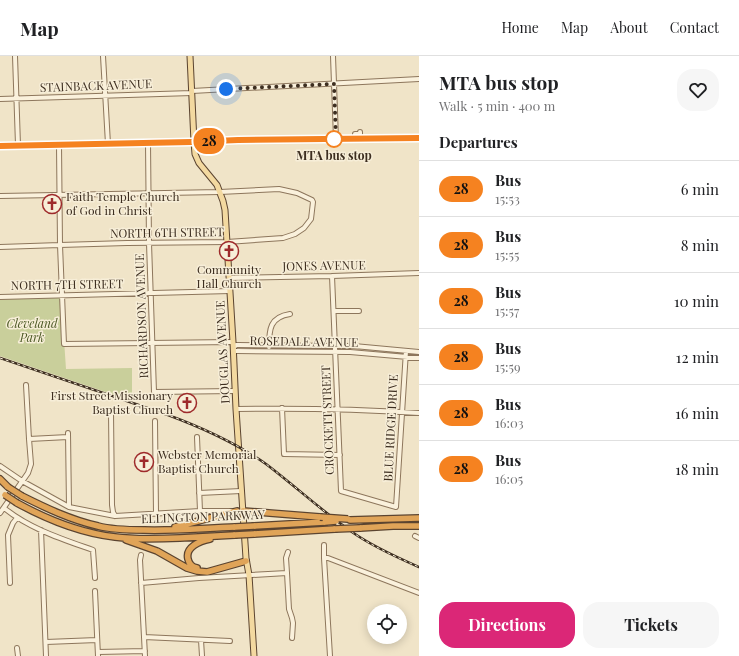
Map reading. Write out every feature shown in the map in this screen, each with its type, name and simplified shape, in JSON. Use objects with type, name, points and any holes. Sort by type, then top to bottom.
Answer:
[{"type":"highway","name":"ELLINGTON PARKWAY","points":[[0,479],[8,487],[22,496],[48,509],[82,522],[125,530],[160,531],[349,520]]},
{"type":"highway","name":"ELLINGTON PARKWAY","points":[[0,491],[44,517],[72,528],[116,538],[141,539],[227,536],[335,529],[419,526]]},
{"type":"highway","points":[[160,531],[240,511],[349,520],[419,518]]},
{"type":"highway","points":[[227,536],[204,540],[193,546],[188,553],[191,565],[194,568],[206,569],[246,560]]},
{"type":"highway","points":[[116,538],[157,551],[187,568],[197,571],[207,572],[246,560]]},
{"type":"main road","name":"DOUGLAS AVENUE","points":[[190,56],[195,154],[199,163],[217,185],[225,210],[241,491],[240,511],[249,575],[254,656]]},
{"type":"street","points":[[15,56],[18,145]]},
{"type":"street","points":[[104,56],[108,144]]},
{"type":"street","points":[[333,56],[336,139]]},
{"type":"street","name":"STAINBACK AVENUE","points":[[0,98],[192,92],[419,80]]},
{"type":"street","points":[[0,146],[336,139],[356,134],[419,138]]},
{"type":"street","name":"RICHARDSON AVENUE","points":[[148,143],[147,168],[154,392],[235,391]]},
{"type":"street","points":[[59,145],[61,296],[64,344],[233,342]]},
{"type":"street","name":"NORTH 6TH STREET","points":[[0,247],[60,246],[127,242],[227,242],[283,238],[295,234],[304,228],[310,219],[313,202],[312,200],[297,194],[279,189],[220,192]]},
{"type":"street","points":[[0,196],[220,192]]},
{"type":"street","name":"JONES AVENUE","points":[[229,278],[419,273]]},
{"type":"street","name":"CROCKETT STREET","points":[[332,276],[341,491]]},
{"type":"street","name":"NORTH 7TH STREET","points":[[0,296],[61,296],[230,291]]},
{"type":"street","points":[[334,311],[359,311]]},
{"type":"street","points":[[270,351],[270,330],[272,324],[281,316],[290,314]]},
{"type":"street","name":"ROSEDALE AVENUE","points":[[419,352],[367,346],[236,345],[233,349],[236,351],[364,353],[419,358]]},
{"type":"street","name":"BLUE RIDGE DRIVE","points":[[341,491],[396,507],[406,351]]},
{"type":"street","points":[[0,513],[28,473],[31,464],[26,385]]},
{"type":"street","points":[[282,408],[284,454],[340,455]]},
{"type":"street","points":[[236,409],[338,409],[419,413]]},
{"type":"street","points":[[111,412],[112,505],[115,516]]},
{"type":"street","points":[[155,421],[156,513]]},
{"type":"street","points":[[29,439],[68,435],[69,507]]},
{"type":"street","points":[[197,437],[200,511]]},
{"type":"street","points":[[0,466],[22,481],[69,507],[115,516],[200,511],[240,511]]},
{"type":"street","points":[[199,493],[241,491]]},
{"type":"street","points":[[4,508],[17,518],[41,530],[93,550],[95,578]]},
{"type":"street","points":[[10,583],[8,535],[17,518]]},
{"type":"street","points":[[41,530],[46,656]]},
{"type":"street","points":[[324,545],[326,558],[330,656]]},
{"type":"street","points":[[288,552],[286,558],[289,609],[293,623],[292,638]]},
{"type":"street","points":[[141,554],[140,560],[145,656]]},
{"type":"street","points":[[326,558],[419,593]]},
{"type":"street","points":[[141,583],[287,573]]},
{"type":"street","points":[[95,591],[98,654],[145,651]]},
{"type":"street","points":[[144,637],[230,641]]},
{"type":"street","points":[[46,642],[97,640]]},
{"type":"street","points":[[201,640],[202,656]]},
{"type":"street","points":[[17,648],[18,656]]},
{"type":"green space","name":"Cleveland Park","points":[[61,296],[66,369],[132,368],[132,401],[0,356],[0,297]]},
{"type":"railway","points":[[0,358],[168,415],[219,436],[266,464],[330,516],[360,537],[384,551],[419,567]]},
{"type":"bus line","name":"28","points":[[0,146],[238,140],[419,138]]},
{"type":"place","name":"MTA bus stop","points":[[334,139]]},
{"type":"place","name":"Faith Temple Church of God in Christ","points":[[52,204]]},
{"type":"place","name":"Community Hall Church","points":[[229,251]]},
{"type":"place","name":"First Street Missionary Baptist Church","points":[[187,403]]},
{"type":"place","name":"Webster Memorial Baptist Church","points":[[144,462]]},
{"type":"route","points":[[226,89],[334,84],[336,139],[334,139]]}]
